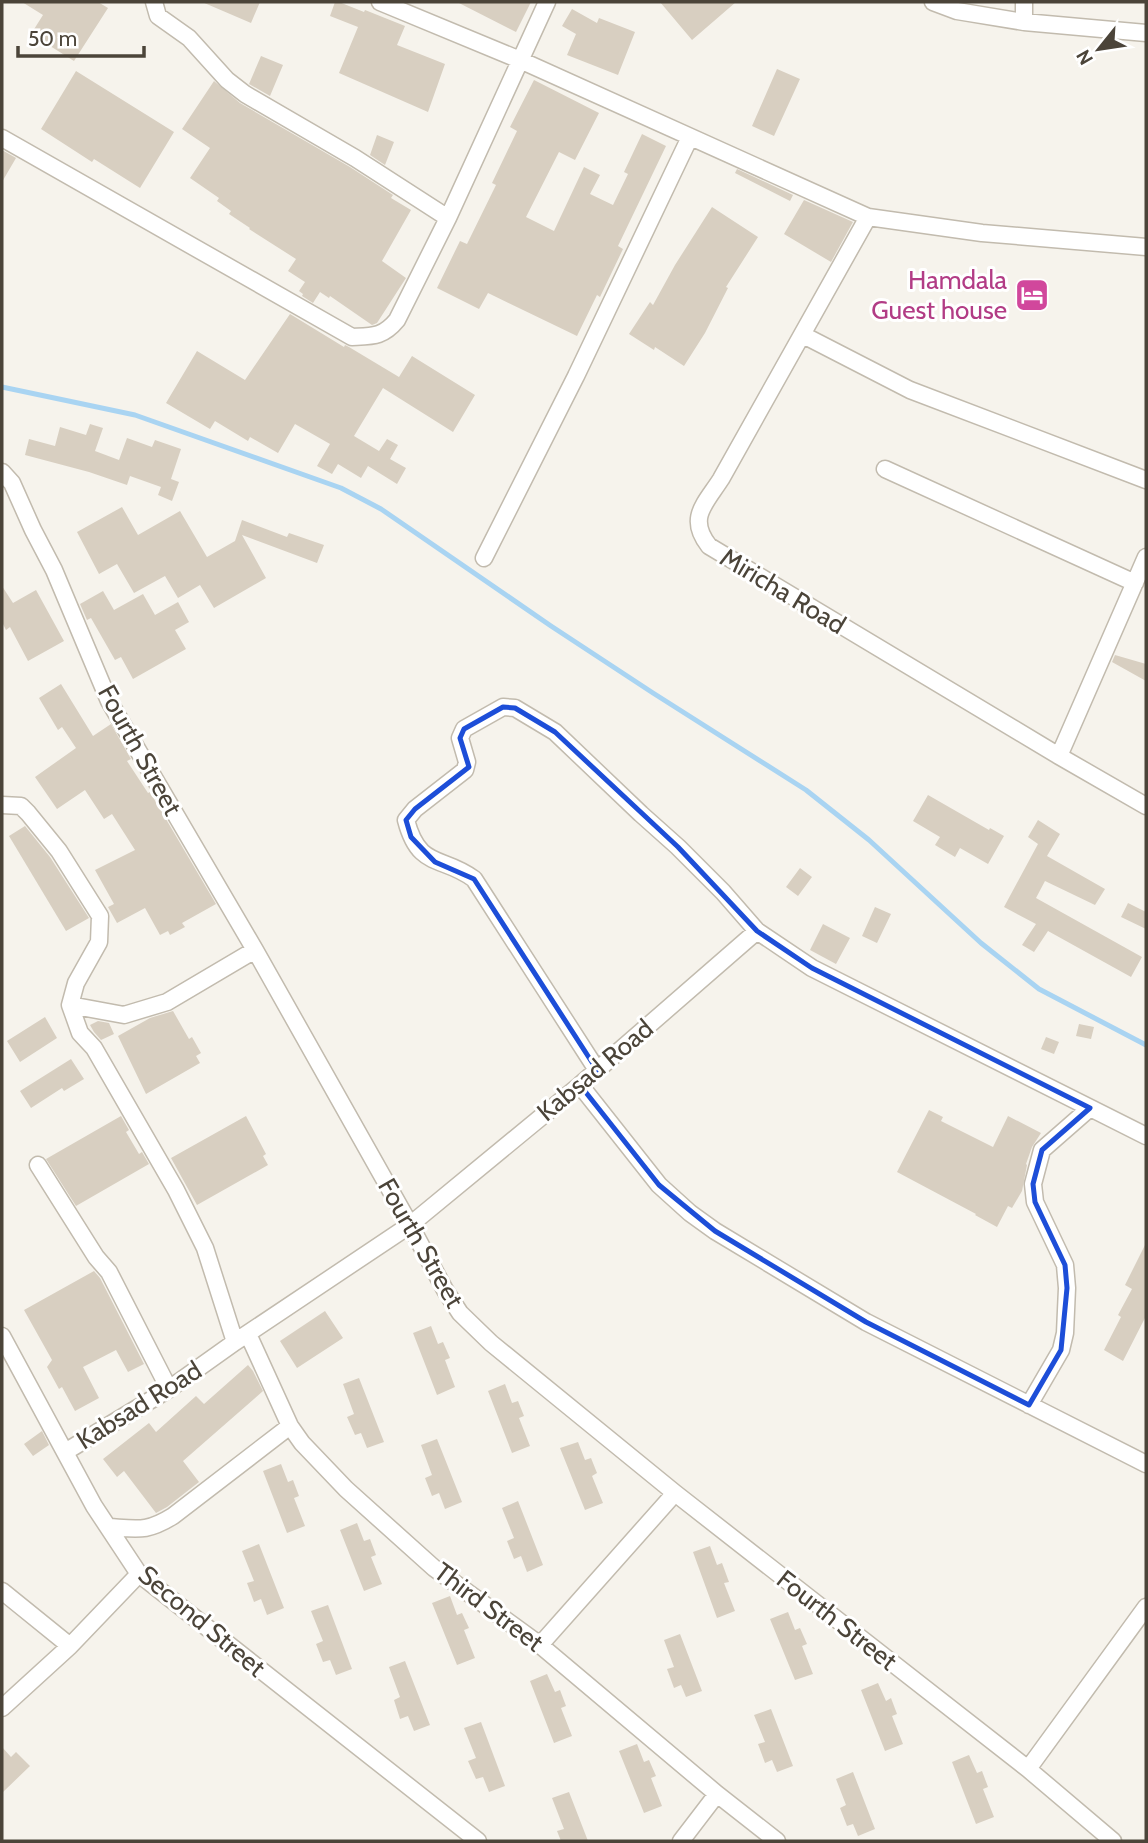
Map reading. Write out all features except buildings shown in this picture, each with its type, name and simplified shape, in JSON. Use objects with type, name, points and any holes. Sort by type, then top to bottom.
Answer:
[{"type":"street","points":[[155,2],[158,16],[189,38],[227,80],[245,94],[355,158],[447,218]]},
{"type":"street","points":[[380,2],[520,60],[868,217],[982,233],[1146,247]]},
{"type":"street","points":[[2,138],[352,337],[372,336],[387,332],[397,320],[547,2]]},
{"type":"street","points":[[933,2],[957,11],[1024,22],[1146,33]]},
{"type":"street","points":[[1024,2],[1024,22]]},
{"type":"street","points":[[484,558],[576,376],[690,137]]},
{"type":"street","name":"Miricha Road","points":[[868,217],[721,479],[698,515],[700,535],[709,546],[1146,806]]},
{"type":"street","points":[[803,335],[910,390],[1146,480]]},
{"type":"street","points":[[885,469],[1135,583]]},
{"type":"street","name":"Fourth Street","points":[[2,472],[12,483],[54,570],[109,701],[255,950],[444,1290],[460,1313],[491,1343],[675,1493],[1028,1769],[1113,1841]]},
{"type":"street","points":[[1059,756],[1146,557]]},
{"type":"street","points":[[597,1070],[474,879],[466,873],[435,862],[420,850],[411,837],[406,820],[415,808],[465,770],[467,762],[460,738],[464,729],[503,707],[515,708],[555,732],[678,847],[757,931],[812,968],[1146,1136]]},
{"type":"street","points":[[2,805],[21,806],[29,813],[59,851],[100,916],[99,942],[76,983],[70,1005],[124,1015],[167,1002],[255,950]]},
{"type":"street","name":"Kabsad Road","points":[[65,1452],[169,1389],[410,1225],[580,1085],[757,931]]},
{"type":"street","name":"Third Street","points":[[70,1005],[79,1033],[93,1048],[176,1190],[205,1248],[241,1338],[302,1443],[345,1489],[434,1568],[540,1645],[777,1841]]},
{"type":"street","points":[[580,1085],[659,1185],[715,1231],[866,1322],[1146,1464]]},
{"type":"street","points":[[1029,1405],[1061,1350],[1065,1333],[1067,1288],[1065,1265],[1035,1202],[1033,1184],[1042,1150],[1090,1108]]},
{"type":"street","points":[[38,1166],[96,1257],[109,1272],[169,1389]]},
{"type":"street","name":"Second Street","points":[[2,1336],[94,1506],[139,1574],[478,1841]]},
{"type":"street","points":[[109,1527],[144,1529],[157,1526],[290,1426]]},
{"type":"street","points":[[540,1645],[675,1493]]},
{"type":"street","points":[[2,1708],[70,1646],[139,1574]]},
{"type":"street","points":[[2,1591],[70,1646]]},
{"type":"street","points":[[1028,1769],[1146,1607]]},
{"type":"street","points":[[681,1841],[717,1794]]},
{"type":"highlighted area","points":[[503,707],[515,708],[555,732],[678,847],[757,931],[812,968],[1090,1108],[1042,1150],[1033,1184],[1035,1202],[1065,1265],[1067,1288],[1061,1350],[1029,1405],[866,1322],[715,1231],[659,1185],[580,1085],[597,1070],[474,879],[435,862],[411,837],[406,820],[415,809],[469,767],[460,738],[464,729]]},
{"type":"waterway","points":[[2,387],[135,415],[341,488],[381,509],[551,626],[806,790],[869,840],[981,943],[1039,989],[1146,1045]]},
{"type":"place","name":"Hamdala Guest house","points":[[1032,295]]}]
